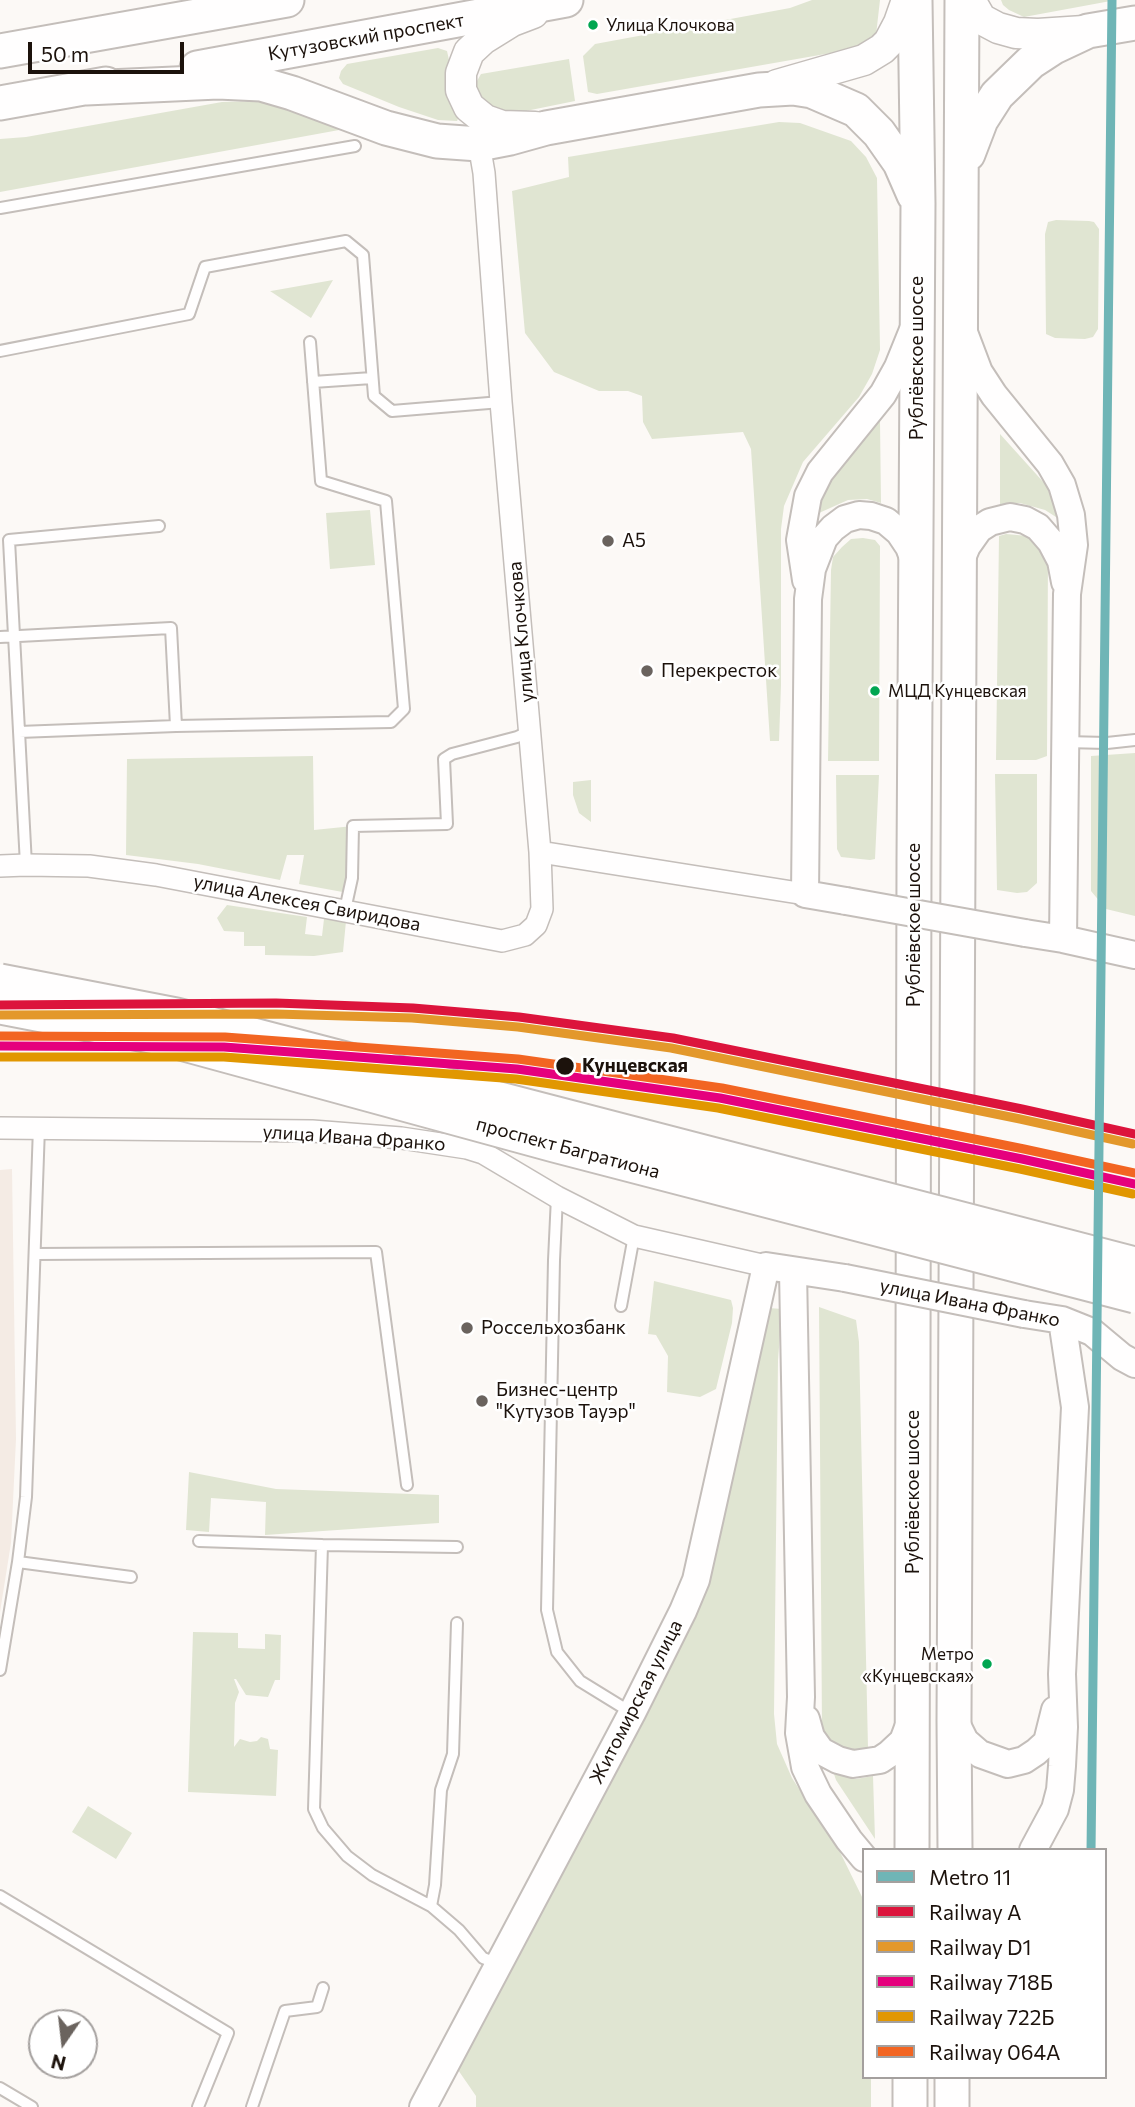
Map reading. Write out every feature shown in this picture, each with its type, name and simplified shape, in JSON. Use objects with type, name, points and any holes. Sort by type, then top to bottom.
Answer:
[{"type":"main road","points":[[0,51],[287,0]]},
{"type":"main road","points":[[546,128],[502,126],[485,120],[469,107],[461,90],[461,73],[469,52],[483,39],[512,21],[565,0]]},
{"type":"main road","name":"Кутузовский проспект","points":[[0,103],[565,0]]},
{"type":"main road","points":[[86,88],[218,82],[261,84],[386,128],[438,141],[479,144],[546,128],[758,90],[864,60],[889,42],[907,0]]},
{"type":"main road","name":"Рублёвское шоссе","points":[[912,1848],[918,203],[915,0]]},
{"type":"main road","points":[[955,1848],[962,0]]},
{"type":"main road","points":[[970,0],[981,19],[1016,33],[1088,31],[1135,23]]},
{"type":"main road","points":[[962,180],[970,146],[981,120],[997,95],[1031,62],[1054,47],[1088,31]]},
{"type":"main road","points":[[758,90],[793,88],[812,91],[856,110],[879,132],[900,163],[918,203]]},
{"type":"main road","name":"проспект Багратиона","points":[[0,981],[176,1015],[1135,1264]]},
{"type":"main road","name":"проспект Багратиона","points":[[0,1007],[166,1039],[568,1149],[1135,1296]]},
{"type":"main road","points":[[910,2079],[910,2107]]},
{"type":"main road","points":[[952,2107],[953,2079]]},
{"type":"street","name":"улица Клочкова","points":[[479,144],[484,173],[540,852]]},
{"type":"street","points":[[960,320],[979,372],[994,395],[1050,464],[1062,485],[1072,515],[1074,545],[1067,594],[1063,939]]},
{"type":"street","points":[[808,599],[800,540],[808,496],[820,472],[883,394],[917,322]]},
{"type":"street","points":[[805,894],[808,599],[812,569],[824,538],[845,519],[859,515],[886,521],[899,532],[909,547],[916,568]]},
{"type":"street","points":[[959,566],[967,546],[979,529],[990,522],[1010,517],[1025,520],[1038,527],[1051,542],[1061,561],[1067,594]]},
{"type":"street","points":[[540,852],[846,901],[1063,939],[1135,955]]},
{"type":"street","name":"улица Алексея Свиридова","points":[[0,866],[89,866],[156,875],[502,941],[526,934],[536,925],[542,909],[540,852]]},
{"type":"street","name":"улица Ивана Франко","points":[[0,1128],[312,1131],[401,1138],[467,1148],[483,1153],[557,1197],[634,1237],[766,1266],[845,1278],[1062,1320],[1092,1332],[1122,1357],[1135,1364]]},
{"type":"street","name":"Житомирская улица","points":[[423,2107],[681,1618],[696,1580],[766,1266]]},
{"type":"street","points":[[793,1271],[801,1697],[799,1732],[806,1768],[818,1794],[862,1856]]},
{"type":"street","points":[[1034,1848],[1055,1809],[1060,1790],[1064,1727],[1062,1674],[1075,1407],[1062,1320]]},
{"type":"street","points":[[954,1719],[965,1741],[979,1754],[1008,1764],[1024,1760],[1047,1742],[1054,1721],[1062,1674]]},
{"type":"street","points":[[801,1697],[811,1737],[821,1751],[853,1764],[880,1760],[889,1754],[903,1741],[913,1713]]},
{"type":"lane","points":[[0,208],[355,146]]},
{"type":"lane","points":[[0,351],[189,314],[205,268],[346,241],[363,255],[374,396],[393,411],[501,402]]},
{"type":"lane","points":[[19,732],[391,722],[404,709],[386,501],[321,481],[310,342]]},
{"type":"lane","points":[[313,382],[372,378]]},
{"type":"lane","points":[[26,865],[9,540],[159,526]]},
{"type":"lane","points":[[0,637],[171,628],[176,726]]},
{"type":"lane","points":[[345,910],[352,878],[353,827],[447,824],[444,759],[452,754],[530,731]]},
{"type":"lane","points":[[1065,743],[1135,740]]},
{"type":"lane","points":[[0,1670],[26,1497],[39,1127]]},
{"type":"lane","points":[[557,1197],[549,1260],[547,1611],[557,1652],[580,1681],[632,1713]]},
{"type":"lane","points":[[621,1306],[634,1237]]},
{"type":"lane","points":[[35,1254],[376,1252],[407,1485]]},
{"type":"lane","points":[[199,1541],[457,1547]]},
{"type":"lane","points":[[322,1545],[314,1809],[323,1828],[347,1856],[372,1875],[431,1906],[459,1930],[483,1958],[499,1964]]},
{"type":"lane","points":[[18,1562],[131,1577]]},
{"type":"lane","points":[[431,1906],[435,1885],[441,1790],[453,1754],[457,1623]]},
{"type":"lane","points":[[0,1896],[228,2033],[198,2107]]},
{"type":"lane","points":[[252,2107],[285,2011],[317,2007],[323,1988]]},
{"type":"lane","points":[[0,2088],[32,2107]]},
{"type":"shaded area","points":[[12,1169],[16,1439],[11,1543],[0,1612],[0,1170]]},
{"type":"green space","points":[[812,0],[880,0],[876,35],[866,44],[854,49],[597,94],[588,92],[583,56],[595,44],[790,8]]},
{"type":"green space","points":[[1001,0],[1116,0],[1024,17],[1009,10]]},
{"type":"green space","points":[[438,48],[447,51],[448,77],[462,110],[457,121],[438,120],[399,107],[343,84],[339,78],[347,64]]},
{"type":"green space","points":[[569,59],[575,101],[516,113],[492,108],[483,102],[477,91],[477,81],[481,74]]},
{"type":"green space","points":[[255,101],[350,128],[0,192],[0,139],[26,137],[222,102]]},
{"type":"green space","points":[[779,122],[800,123],[851,141],[866,157],[877,178],[880,350],[872,374],[859,397],[803,462],[784,506],[781,529],[779,741],[770,741],[751,449],[743,432],[652,439],[643,422],[642,396],[628,391],[599,391],[554,372],[525,333],[512,191],[569,177],[568,157]]},
{"type":"green space","points":[[1048,222],[1094,222],[1099,229],[1098,329],[1093,337],[1055,338],[1046,334],[1045,234]]},
{"type":"green space","points":[[333,280],[311,318],[270,291],[271,291]]},
{"type":"green space","points":[[880,421],[881,503],[867,499],[848,500],[819,513],[818,506],[825,488],[839,467]]},
{"type":"green space","points":[[1000,434],[1055,495],[1059,512],[1056,517],[1045,510],[1020,503],[1000,504]]},
{"type":"green space","points":[[370,510],[375,565],[330,569],[326,513]]},
{"type":"green space","points":[[999,536],[1028,536],[1048,555],[1047,756],[1036,760],[996,760]]},
{"type":"green space","points":[[851,539],[875,540],[880,546],[879,761],[828,761],[833,557]]},
{"type":"green space","points":[[1135,753],[1135,916],[1106,909],[1091,891],[1091,756]]},
{"type":"green space","points":[[313,756],[314,830],[353,826],[348,893],[299,884],[304,855],[287,855],[280,880],[198,864],[126,855],[127,759]]},
{"type":"green space","points":[[995,774],[1037,774],[1037,883],[1027,892],[997,890]]},
{"type":"green space","points":[[836,775],[879,775],[875,859],[841,857],[837,849]]},
{"type":"green space","points":[[591,780],[591,822],[579,813],[573,795],[573,782]]},
{"type":"green space","points":[[227,905],[307,917],[305,934],[322,936],[324,919],[346,921],[343,952],[314,956],[265,955],[265,946],[244,946],[244,932],[224,931],[217,918]]},
{"type":"green space","points":[[654,1281],[731,1300],[732,1323],[716,1389],[700,1397],[667,1392],[668,1356],[656,1335],[648,1334]]},
{"type":"green space","points":[[819,1307],[856,1320],[859,1342],[868,1748],[858,1752],[834,1746],[822,1729]]},
{"type":"green space","points":[[769,1308],[782,1309],[778,1360],[774,1714],[777,1744],[792,1778],[840,1852],[862,1897],[862,2079],[871,2079],[871,2107],[476,2107],[476,2096],[456,2067],[690,1621]]},
{"type":"green space","points":[[189,1472],[276,1489],[439,1495],[439,1523],[265,1535],[266,1502],[211,1498],[209,1532],[186,1530]]},
{"type":"green space","points":[[193,1632],[238,1633],[238,1648],[265,1649],[265,1634],[281,1635],[280,1680],[275,1680],[268,1697],[246,1695],[234,1679],[239,1692],[235,1703],[234,1747],[240,1739],[250,1742],[261,1737],[268,1739],[270,1749],[278,1750],[276,1796],[188,1792]]},
{"type":"green space","points":[[834,1774],[856,1779],[873,1776],[875,1839],[836,1780]]},
{"type":"green space","points":[[88,1806],[132,1833],[116,1859],[72,1832]]},
{"type":"metro line","name":"11","points":[[1091,1848],[1112,0]]},
{"type":"rail line","name":"A","points":[[0,1005],[276,1003],[413,1008],[519,1017],[673,1038],[1135,1134]]},
{"type":"rail line","name":"D1","points":[[0,1015],[276,1014],[412,1018],[518,1027],[671,1048],[1133,1144]]},
{"type":"rail line","name":"064А","points":[[0,1036],[225,1037],[518,1059],[722,1088],[1135,1173]]},
{"type":"rail line","name":"718Б","points":[[0,1046],[224,1047],[517,1069],[720,1098],[1135,1184]]},
{"type":"rail line","name":"722Б","points":[[0,1057],[224,1057],[516,1079],[718,1108],[1133,1194]]},
{"type":"place","name":"Улица Клочкова","points":[[593,25]]},
{"type":"place","name":"А5","points":[[608,541]]},
{"type":"place","name":"Перекресток","points":[[647,671]]},
{"type":"place","name":"МЦД Кунцевская","points":[[875,691]]},
{"type":"place","name":"Кунцевская","points":[[565,1066]]},
{"type":"place","name":"Россельхозбанк","points":[[467,1328]]},
{"type":"place","name":"Бизнес-центр \"Кутузов Тауэр\"","points":[[482,1401]]},
{"type":"place","name":"Метро «Кунцевская»","points":[[987,1664]]}]
